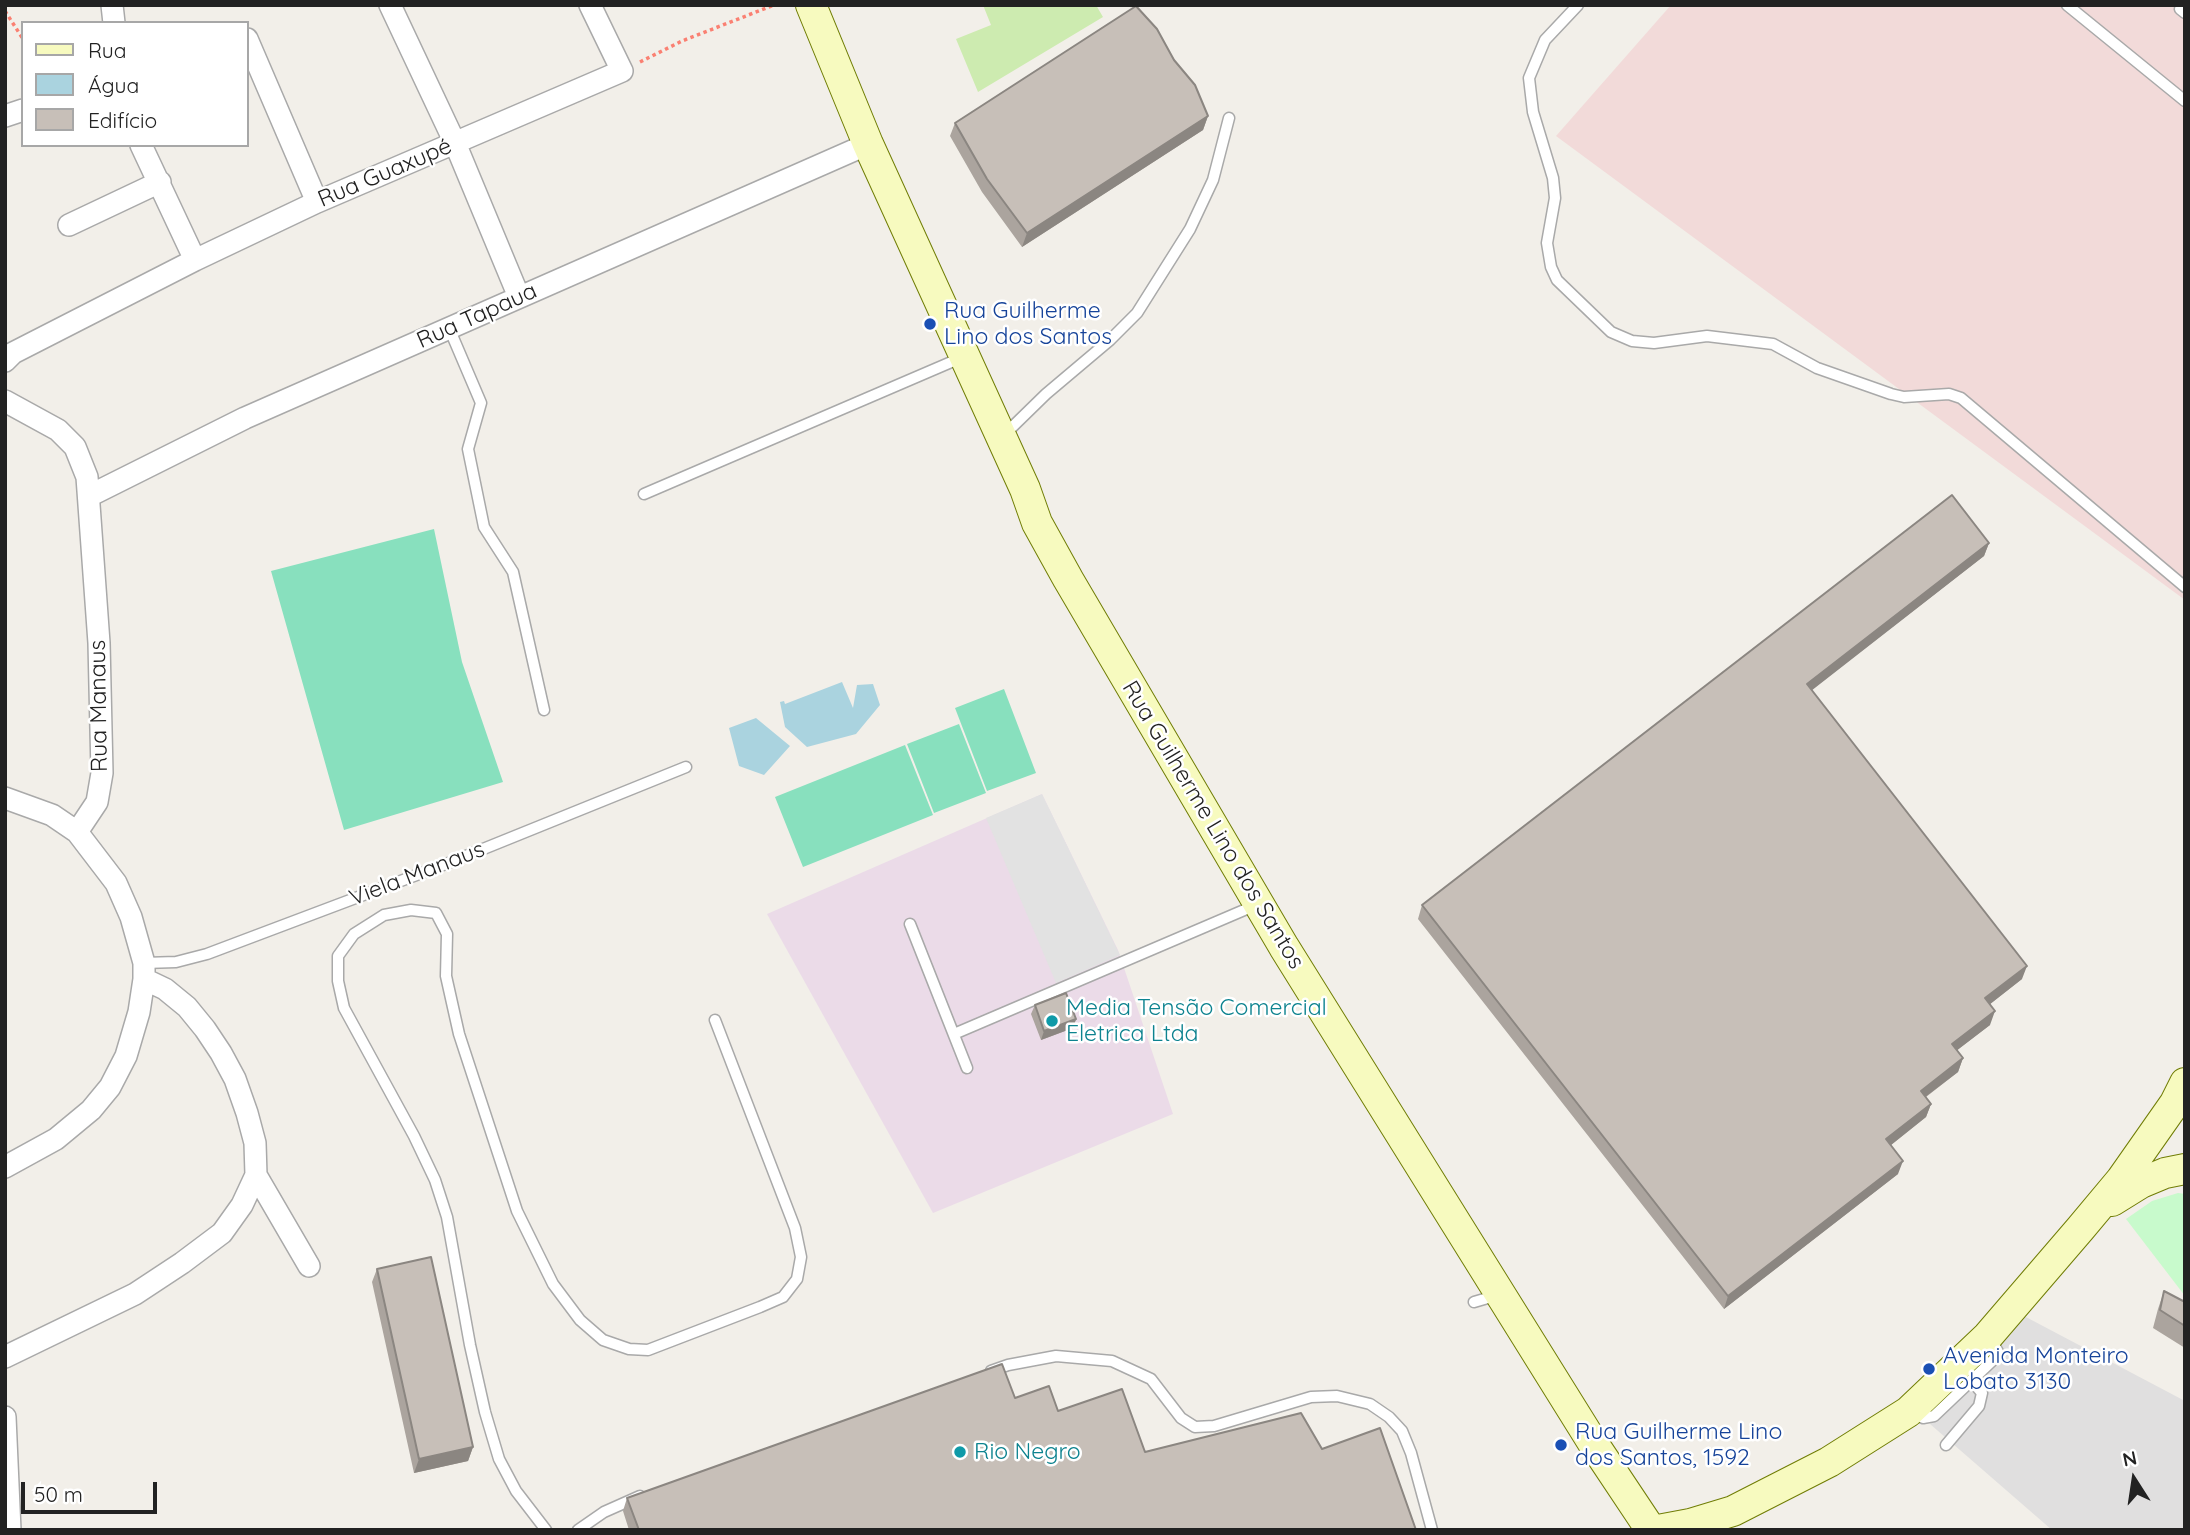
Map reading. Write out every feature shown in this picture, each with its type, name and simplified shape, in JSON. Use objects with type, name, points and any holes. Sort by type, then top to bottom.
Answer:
[{"type":"street","points":[[390,5],[455,143],[519,297]]},
{"type":"street","points":[[590,5],[622,71]]},
{"type":"street","name":"Rua Guilherme Lino dos Santos","points":[[811,5],[869,144],[1000,439],[1025,489],[1037,523],[1487,1298],[1593,1443],[1651,1530]]},
{"type":"street","points":[[248,41],[317,202]]},
{"type":"street","name":"Rua Guaxupé","points":[[8,350],[317,202],[622,71]]},
{"type":"street","name":"Rua Tapaua","points":[[89,496],[245,418],[869,144]]},
{"type":"street","points":[[142,147],[195,260]]},
{"type":"street","points":[[69,225],[160,182]]},
{"type":"street","name":"Rua Manaus","points":[[5,401],[58,430],[75,446],[87,477],[99,643],[102,773],[97,802],[77,831]]},
{"type":"street","points":[[5,798],[52,815],[77,831],[116,883],[131,917],[144,971],[139,1012],[126,1056],[110,1087],[91,1110],[56,1139],[5,1167]]},
{"type":"street","points":[[5,1357],[135,1294],[182,1263],[222,1233],[242,1205],[256,1175],[255,1143],[247,1113],[235,1079],[221,1053],[187,1007],[144,971]]},
{"type":"street","points":[[2180,1093],[2166,1138],[2167,1150],[2176,1163],[2185,1168]]},
{"type":"street","points":[[1658,1530],[1731,1520],[1908,1412],[1988,1336],[2080,1229],[2121,1180],[2180,1093]]},
{"type":"street","points":[[2080,1229],[2116,1198],[2141,1183],[2185,1168]]},
{"type":"street","points":[[256,1175],[309,1266]]},
{"type":"street","points":[[5,1417],[10,1530]]},
{"type":"lane","points":[[1578,5],[1545,40],[1529,78],[1533,112],[1553,178],[1555,198],[1547,243],[1551,267],[1557,279],[1611,332],[1632,341],[1654,343],[1707,336],[1773,344],[1817,368],[1891,394],[1904,397],[1949,394],[1961,398],[2185,587]]},
{"type":"lane","points":[[2067,5],[2185,101]]},
{"type":"lane","points":[[1000,439],[1137,313],[1190,229],[1213,180],[1229,118]]},
{"type":"lane","points":[[449,328],[481,403],[468,449],[484,527],[513,572],[544,710]]},
{"type":"lane","points":[[644,494],[964,356]]},
{"type":"lane","name":"Viela Manaus","points":[[144,971],[207,954],[452,862],[686,767]]},
{"type":"lane","points":[[954,1034],[1258,904]]},
{"type":"lane","points":[[546,1530],[516,1491],[499,1460],[470,1345],[447,1217],[435,1180],[414,1136],[344,1008],[338,981],[338,956],[354,934],[384,915],[411,910],[436,913],[447,934],[446,976],[459,1034],[517,1211],[553,1284],[580,1320],[603,1340],[629,1349],[648,1350],[760,1307],[783,1297],[797,1279],[802,1257],[795,1228],[715,1020]]},
{"type":"lane","points":[[910,925],[967,1068]]},
{"type":"lane","points":[[1908,1412],[1923,1418],[1934,1416],[1993,1360],[1997,1352],[1988,1336]]},
{"type":"lane","points":[[982,1374],[1008,1365],[1056,1356],[1112,1360],[1151,1379],[1181,1418],[1195,1427],[1214,1426],[1311,1397],[1338,1396],[1370,1404],[1390,1417],[1402,1431],[1411,1453],[1432,1530]]},
{"type":"lane","points":[[1946,1445],[1979,1406],[1982,1393],[1971,1380]]},
{"type":"lane","points":[[578,1530],[604,1512],[653,1491]]},
{"type":"path","points":[[622,71],[682,41],[774,5]]},
{"type":"path","points":[[5,11],[21,36]]},
{"type":"shaded area","points":[[1671,5],[2185,5],[2185,600],[1556,136]]},
{"type":"shaded area","points":[[1042,794],[1118,950],[1173,1114],[933,1213],[767,914]]},
{"type":"shaded area","points":[[1042,794],[1120,955],[1056,983],[986,818]]},
{"type":"shaded area","points":[[2024,1316],[2185,1401],[2185,1530],[2052,1530],[1930,1424]]},
{"type":"green space","points":[[983,5],[1096,5],[1103,17],[978,92],[956,39],[991,25]]},
{"type":"green space","points":[[434,529],[462,662],[503,782],[344,830],[271,571]]},
{"type":"green space","points":[[1004,689],[1036,773],[987,791],[955,708]]},
{"type":"green space","points":[[959,724],[986,793],[934,813],[907,744]]},
{"type":"green space","points":[[905,745],[933,815],[803,867],[775,797]]},
{"type":"green space","points":[[2178,1193],[2185,1194],[2185,1296],[2126,1219],[2152,1201]]},
{"type":"water","points":[[842,682],[853,708],[857,685],[873,684],[880,705],[856,734],[807,747],[785,727],[780,702],[784,701],[785,704]]},
{"type":"water","points":[[756,718],[790,746],[764,775],[739,766],[729,728]]},
{"type":"building","points":[[1136,6],[1157,29],[1174,60],[1195,85],[1208,116],[1027,233],[987,179],[955,123]]},
{"type":"building","points":[[1952,495],[1989,543],[1807,684],[2027,966],[1985,998],[1995,1011],[1952,1044],[1963,1058],[1921,1091],[1931,1104],[1886,1139],[1903,1161],[1728,1296],[1422,905]]},
{"type":"building","points":[[1066,993],[1076,1019],[1044,1031],[1035,1005]]},
{"type":"building","points":[[431,1257],[473,1447],[419,1459],[377,1269]]},
{"type":"building","points":[[2164,1291],[2185,1302],[2185,1326],[2160,1310]]},
{"type":"building","name":"Rio Negro","points":[[1002,1364],[1015,1398],[1049,1386],[1058,1411],[1122,1389],[1145,1452],[1301,1413],[1322,1449],[1380,1428],[1416,1530],[639,1530],[627,1498]]},
{"type":"place","name":"Rua Guilherme Lino dos Santos","points":[[930,324]]},
{"type":"place","name":"Media Tensão Comercial Eletrica Ltda","points":[[1052,1021]]},
{"type":"place","name":"Avenida Monteiro Lobato 3130","points":[[1929,1369]]},
{"type":"place","name":"Rua Guilherme Lino dos Santos, 1592","points":[[1561,1445]]},
{"type":"place","name":"Rio Negro","points":[[960,1452]]}]
